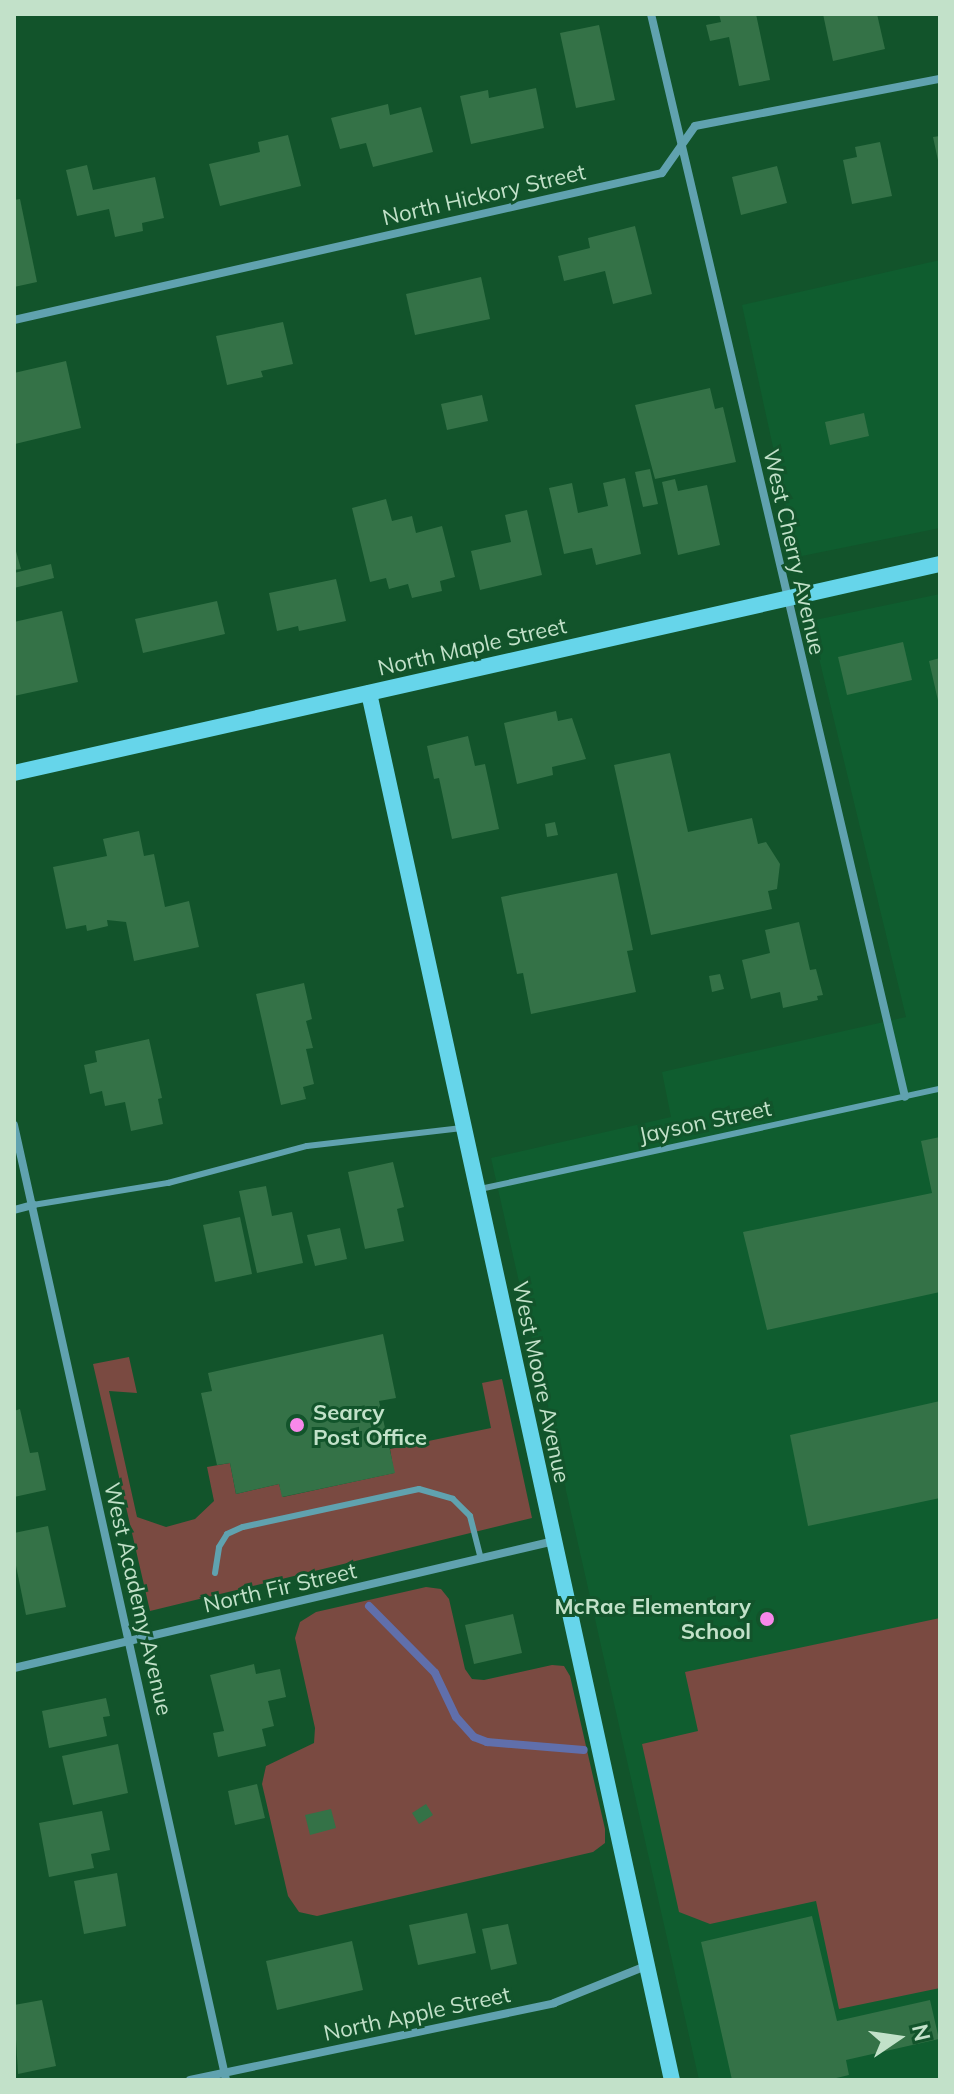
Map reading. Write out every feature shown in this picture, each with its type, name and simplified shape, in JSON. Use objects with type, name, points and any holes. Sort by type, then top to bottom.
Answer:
[{"type":"street","name":"West Cherry Avenue","points":[[651,14],[785,597],[905,1097]]},
{"type":"street","name":"North Hickory Street","points":[[14,320],[662,173],[695,126],[940,79]]},
{"type":"street","name":"North Maple Street","points":[[14,773],[940,564]]},
{"type":"street","name":"West Moore Avenue","points":[[369,693],[672,2080]]},
{"type":"street","name":"West Academy Avenue","points":[[14,1125],[225,2076]]},
{"type":"street","points":[[14,1210],[33,1205]]},
{"type":"street","name":"North Fir Street","points":[[14,1668],[554,1541]]},
{"type":"street","name":"North Apple Street","points":[[190,2080],[225,2076],[554,2003],[647,1966]]},
{"type":"lane","name":"Jayson Street","points":[[477,1190],[940,1089]]},
{"type":"lane","points":[[33,1205],[168,1183],[307,1146],[463,1128]]},
{"type":"lane","points":[[215,1573],[219,1547],[227,1534],[243,1527],[419,1489],[453,1499],[470,1516],[481,1559]]},
{"type":"shaded area","points":[[940,260],[940,528],[797,557],[742,305]]},
{"type":"shaded area","name":"McRae Elementary School","points":[[940,594],[940,2080],[699,2080],[491,1158],[671,1117],[662,1072],[906,1017],[810,621]]},
{"type":"shaded area","points":[[129,1357],[137,1393],[109,1391],[137,1517],[166,1527],[195,1519],[214,1501],[207,1467],[230,1463],[236,1494],[279,1484],[283,1497],[394,1473],[390,1449],[491,1428],[482,1383],[502,1379],[532,1518],[150,1611],[93,1364]]},
{"type":"shaded area","points":[[426,1587],[441,1589],[449,1599],[465,1669],[472,1679],[484,1680],[552,1665],[564,1666],[570,1676],[605,1829],[605,1843],[593,1852],[317,1916],[299,1912],[288,1896],[262,1784],[266,1766],[314,1743],[315,1728],[295,1638],[300,1622],[316,1612]]},
{"type":"shaded area","points":[[940,1618],[940,1988],[839,2009],[816,1901],[710,1924],[679,1912],[642,1744],[698,1731],[685,1672]]},
{"type":"building","points":[[719,14],[756,14],[770,80],[739,86],[729,37],[710,41],[706,25],[721,22]]},
{"type":"building","points":[[823,14],[877,14],[885,49],[833,61]]},
{"type":"building","points":[[599,25],[615,100],[576,108],[560,33]]},
{"type":"building","points":[[536,88],[544,128],[471,144],[460,96],[488,90],[489,98]]},
{"type":"building","points":[[388,104],[390,115],[421,107],[433,152],[373,167],[366,143],[340,149],[331,118]]},
{"type":"building","points":[[288,135],[301,186],[220,206],[209,164],[260,152],[258,142]]},
{"type":"building","points":[[940,136],[940,165],[939,165],[933,137]]},
{"type":"building","points":[[880,142],[892,196],[852,204],[843,160],[857,157],[855,147]]},
{"type":"building","points":[[87,165],[93,190],[155,177],[164,218],[142,223],[143,231],[115,237],[109,209],[77,216],[66,170]]},
{"type":"building","points":[[777,166],[787,203],[741,215],[732,177]]},
{"type":"building","points":[[20,199],[37,282],[14,287],[14,200]]},
{"type":"building","points":[[635,226],[652,294],[613,304],[605,271],[564,281],[558,256],[590,248],[588,238]]},
{"type":"building","points":[[481,277],[490,319],[415,335],[406,294]]},
{"type":"building","points":[[283,322],[293,364],[261,371],[263,377],[227,385],[216,336]]},
{"type":"building","points":[[66,361],[81,428],[15,444],[14,373]]},
{"type":"building","points":[[710,388],[715,409],[723,407],[736,462],[655,479],[635,405]]},
{"type":"building","points":[[482,395],[488,421],[447,430],[441,404]]},
{"type":"building","points":[[864,413],[869,436],[830,445],[825,422]]},
{"type":"building","points":[[650,469],[658,504],[643,507],[635,472]]},
{"type":"building","points":[[625,478],[641,554],[596,565],[592,548],[564,554],[549,488],[572,483],[578,513],[608,506],[603,483]]},
{"type":"building","points":[[675,479],[678,491],[707,485],[720,545],[678,555],[662,482]]},
{"type":"building","points":[[386,499],[392,521],[412,516],[416,533],[442,526],[455,577],[440,581],[442,591],[412,598],[408,584],[389,589],[386,578],[370,582],[352,508]]},
{"type":"building","points":[[527,510],[542,575],[480,590],[471,551],[511,542],[505,515]]},
{"type":"building","points":[[14,544],[21,569],[14,570]]},
{"type":"building","points":[[51,564],[54,578],[14,588],[14,573]]},
{"type":"building","points":[[336,579],[346,621],[299,631],[298,626],[277,631],[269,593]]},
{"type":"building","points":[[217,601],[225,634],[143,653],[135,619]]},
{"type":"building","points":[[62,611],[78,682],[14,696],[14,622]]},
{"type":"building","points":[[903,642],[912,680],[847,695],[838,657]]},
{"type":"building","points":[[940,658],[940,705],[939,705],[929,661]]},
{"type":"building","points":[[556,711],[558,721],[572,718],[586,759],[552,767],[553,775],[517,784],[504,723]]},
{"type":"building","points":[[468,736],[475,766],[485,764],[499,829],[452,839],[439,778],[434,779],[427,746]]},
{"type":"building","points":[[670,753],[688,832],[752,818],[758,844],[766,842],[780,864],[777,889],[768,891],[772,909],[651,935],[614,765]]},
{"type":"building","points":[[555,822],[558,835],[547,837],[545,824]]},
{"type":"building","points":[[139,831],[144,856],[154,854],[165,907],[189,901],[199,947],[134,961],[126,922],[107,920],[108,926],[87,931],[86,925],[66,929],[53,867],[107,856],[103,839]]},
{"type":"building","points":[[617,873],[633,950],[627,951],[636,992],[531,1014],[523,973],[517,974],[501,897]]},
{"type":"building","points":[[799,922],[810,970],[816,969],[823,995],[817,996],[818,1000],[783,1008],[780,992],[751,999],[742,960],[770,953],[765,930]]},
{"type":"building","points":[[720,974],[724,989],[712,992],[709,976]]},
{"type":"building","points":[[304,983],[312,1019],[306,1021],[313,1048],[306,1049],[314,1084],[303,1087],[306,1099],[281,1105],[256,994]]},
{"type":"building","points":[[149,1039],[162,1098],[158,1099],[163,1124],[131,1131],[125,1102],[105,1106],[102,1091],[90,1094],[84,1065],[97,1062],[95,1051]]},
{"type":"building","points":[[940,1137],[940,1292],[767,1330],[743,1232],[932,1193],[921,1141]]},
{"type":"building","points":[[393,1162],[404,1207],[397,1209],[404,1241],[365,1249],[348,1172]]},
{"type":"building","points":[[266,1186],[272,1216],[292,1212],[303,1263],[257,1273],[239,1191]]},
{"type":"building","points":[[240,1217],[252,1274],[215,1282],[203,1225]]},
{"type":"building","points":[[340,1228],[347,1259],[315,1266],[307,1235]]},
{"type":"building","name":"Searcy Post Office","points":[[383,1334],[396,1398],[379,1401],[395,1473],[282,1497],[279,1484],[236,1494],[230,1463],[217,1465],[201,1393],[212,1391],[208,1373]]},
{"type":"building","points":[[940,1401],[940,1498],[808,1526],[790,1435]]},
{"type":"building","points":[[20,1409],[30,1453],[38,1452],[46,1490],[14,1497],[14,1411]]},
{"type":"building","points":[[48,1526],[66,1607],[26,1615],[14,1556],[14,1533]]},
{"type":"building","points":[[513,1614],[522,1653],[474,1664],[465,1625]]},
{"type":"building","points":[[254,1664],[256,1674],[280,1669],[286,1697],[268,1701],[274,1726],[262,1729],[266,1746],[218,1757],[213,1733],[224,1731],[210,1675]]},
{"type":"building","points":[[106,1698],[110,1716],[103,1717],[107,1736],[49,1748],[42,1711]]},
{"type":"building","points":[[118,1744],[128,1793],[73,1805],[62,1756]]},
{"type":"building","points":[[257,1784],[265,1818],[235,1825],[228,1791]]},
{"type":"building","points":[[426,1804],[433,1815],[419,1824],[412,1813]]},
{"type":"building","points":[[331,1809],[336,1828],[310,1835],[305,1815]]},
{"type":"building","points":[[102,1811],[110,1850],[91,1854],[94,1868],[49,1877],[39,1823]]},
{"type":"building","points":[[117,1873],[126,1926],[84,1934],[74,1881]]},
{"type":"building","points":[[467,1913],[476,1953],[418,1965],[409,1925]]},
{"type":"building","points":[[812,1916],[837,2021],[930,2000],[939,2039],[846,2060],[849,2075],[828,2080],[732,2080],[701,1942]]},
{"type":"building","points":[[508,1924],[517,1964],[491,1970],[482,1929]]},
{"type":"building","points":[[352,1941],[363,1990],[277,2010],[266,1961]]},
{"type":"building","points":[[42,2000],[56,2066],[18,2074],[14,2005]]},
{"type":"waterway","points":[[369,1606],[435,1673],[456,1717],[474,1737],[487,1742],[584,1750]]},
{"type":"place","name":"Searcy Post Office","points":[[297,1425]]},
{"type":"place","name":"McRae Elementary School","points":[[767,1619]]}]
